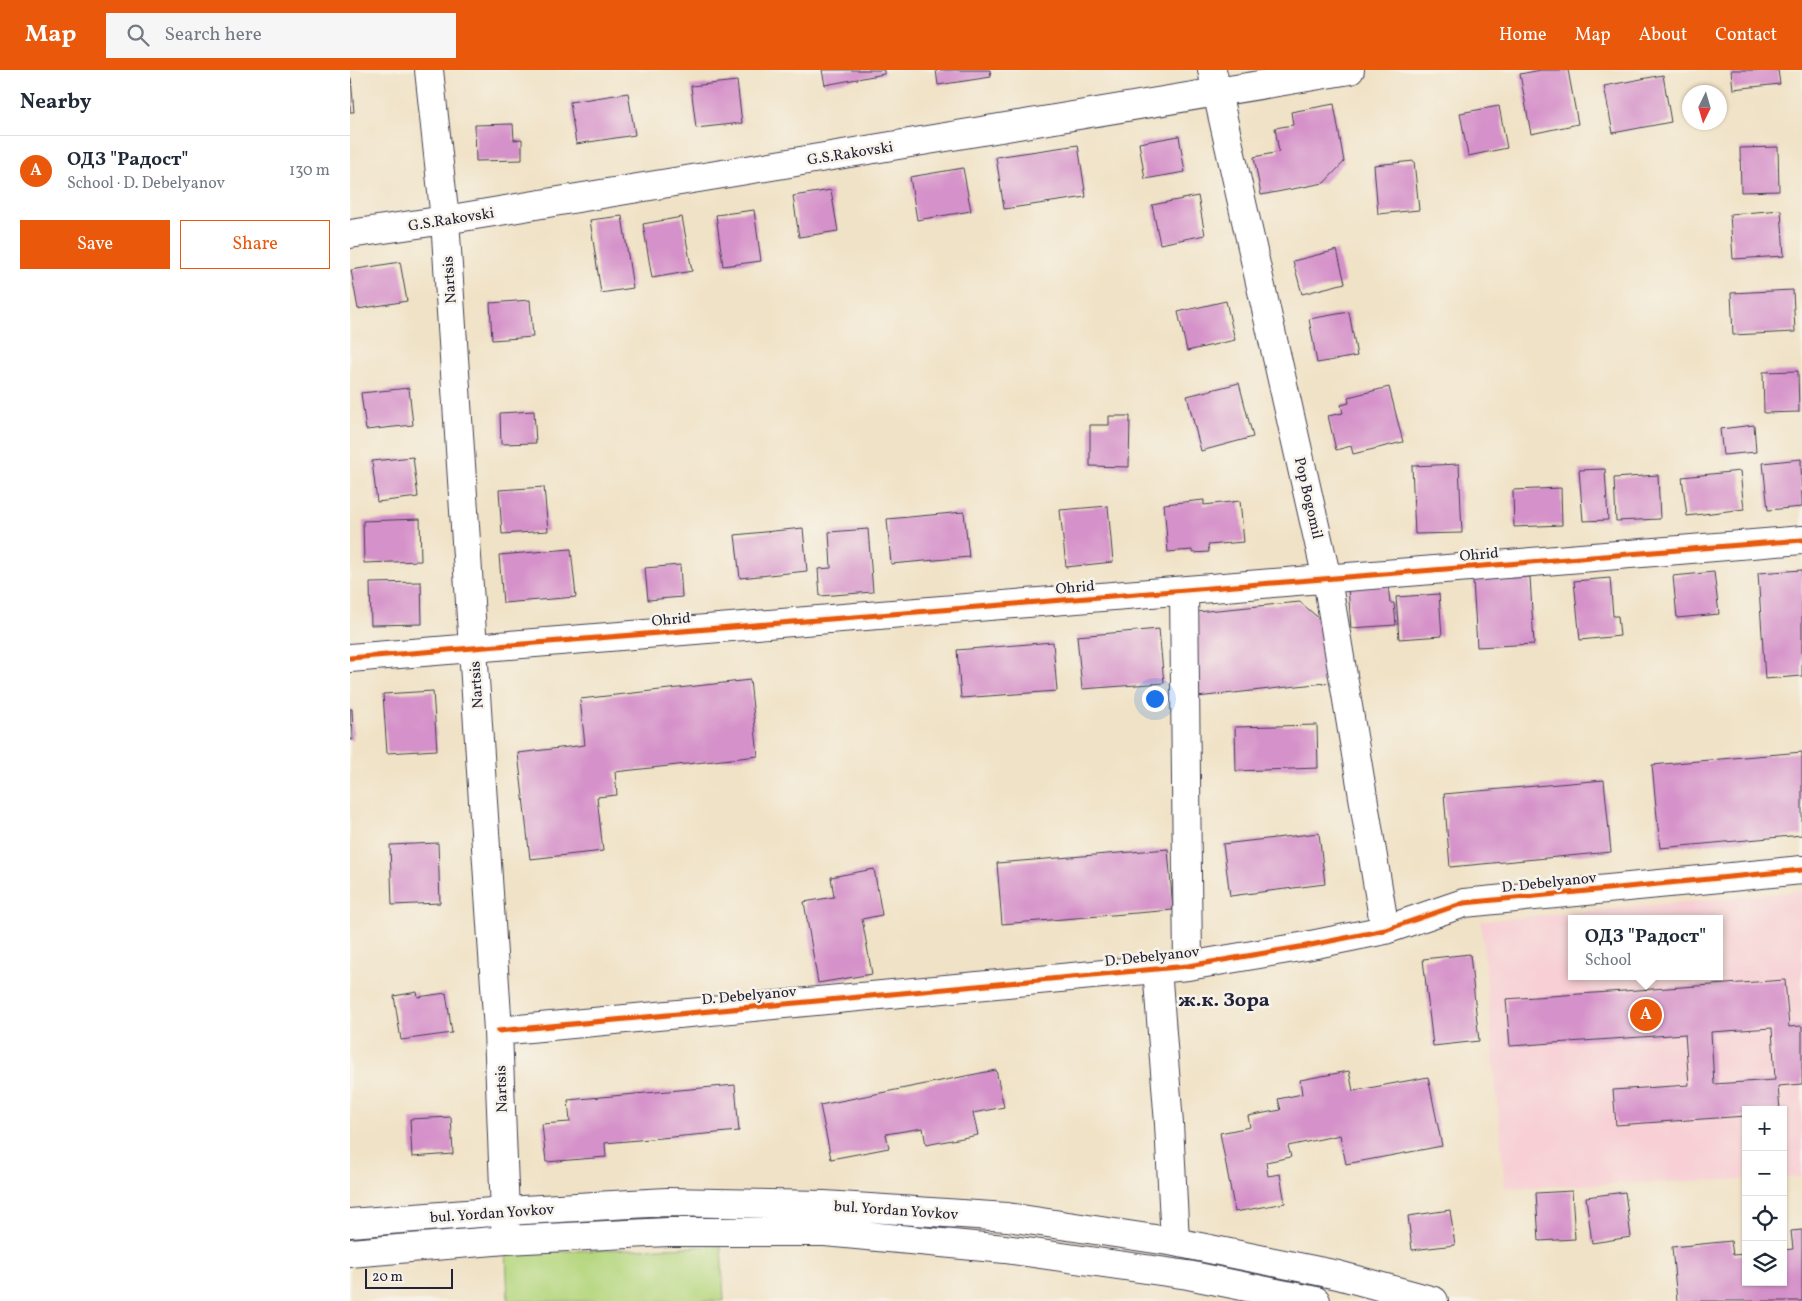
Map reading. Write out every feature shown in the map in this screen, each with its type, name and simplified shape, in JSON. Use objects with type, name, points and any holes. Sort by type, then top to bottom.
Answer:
[{"type":"street","name":"Nartsis","points":[[429,70],[445,220],[474,648],[498,1031],[506,1240]]},
{"type":"street","name":"G.S.Rakovski","points":[[350,234],[445,220],[1215,81],[1350,70]]},
{"type":"street","name":"Pop Bogomil","points":[[1215,81],[1328,579],[1385,930]]},
{"type":"street","name":"Ohrid","points":[[350,658],[1802,540]]},
{"type":"street","points":[[1184,591],[1188,966]]},
{"type":"street","name":"D. Debelyanov","points":[[498,1031],[1188,966],[1306,946],[1385,930],[1464,903],[1802,870]]},
{"type":"street","points":[[1157,968],[1169,1124],[1175,1242]]},
{"type":"street","name":"bul. Yordan Yovkov","points":[[350,1223],[505,1211],[667,1202],[824,1205],[1006,1217],[1175,1242],[1338,1275],[1434,1301]]},
{"type":"street","name":"bul. Yordan Yovkov","points":[[350,1253],[506,1240],[668,1232],[825,1232],[1004,1249],[1062,1257],[1188,1275],[1316,1301]]},
{"type":"shaded area","points":[[1802,891],[1802,1177],[1787,1178],[1787,1106],[1742,1106],[1742,1179],[1505,1188],[1481,921]]},
{"type":"green space","points":[[721,1246],[724,1301],[508,1301],[506,1252]]},
{"type":"building","points":[[822,70],[884,70],[884,74],[825,85]]},
{"type":"building","points":[[936,70],[990,70],[991,77],[938,85]]},
{"type":"building","points":[[1541,70],[1568,70],[1578,124],[1531,134],[1520,74]]},
{"type":"building","points":[[1731,70],[1778,70],[1780,84],[1733,89]]},
{"type":"building","points":[[1663,75],[1671,122],[1613,133],[1604,86]]},
{"type":"building","points":[[351,78],[354,112],[350,112]]},
{"type":"building","points":[[737,81],[742,123],[696,128],[691,86]]},
{"type":"building","points":[[628,93],[635,135],[576,144],[570,102]]},
{"type":"building","points":[[1334,104],[1344,162],[1324,183],[1261,195],[1254,157],[1279,152],[1275,128],[1293,125],[1291,112]]},
{"type":"building","points":[[1499,106],[1507,148],[1468,156],[1460,113]]},
{"type":"building","points":[[513,124],[514,140],[522,139],[522,160],[476,161],[475,125]]},
{"type":"building","points":[[1179,136],[1185,172],[1145,179],[1139,143]]},
{"type":"building","points":[[1078,145],[1086,197],[1004,209],[996,157]]},
{"type":"building","points":[[1778,147],[1779,191],[1741,192],[1740,148]]},
{"type":"building","points":[[1414,161],[1419,210],[1378,214],[1374,165]]},
{"type":"building","points":[[963,168],[971,211],[917,220],[910,177]]},
{"type":"building","points":[[831,190],[838,231],[799,237],[793,196]]},
{"type":"building","points":[[1198,196],[1205,235],[1160,244],[1152,205]]},
{"type":"building","points":[[754,210],[761,261],[723,266],[716,215]]},
{"type":"building","points":[[1781,210],[1784,256],[1733,259],[1730,214]]},
{"type":"building","points":[[622,216],[633,288],[601,293],[590,220]]},
{"type":"building","points":[[682,217],[692,271],[652,278],[643,224]]},
{"type":"building","points":[[1337,250],[1345,283],[1302,294],[1293,261]]},
{"type":"building","points":[[400,262],[407,301],[358,309],[351,270]]},
{"type":"building","points":[[1793,290],[1795,332],[1733,335],[1731,293]]},
{"type":"building","points":[[530,300],[533,337],[492,340],[490,303]]},
{"type":"building","points":[[1226,301],[1235,340],[1187,351],[1178,312]]},
{"type":"building","points":[[1349,312],[1357,356],[1317,363],[1309,319]]},
{"type":"building","points":[[1798,371],[1799,412],[1764,413],[1763,372]]},
{"type":"building","points":[[1239,383],[1253,437],[1201,451],[1187,396]]},
{"type":"building","points":[[1389,387],[1403,442],[1353,454],[1351,446],[1336,450],[1328,416],[1343,413],[1341,405],[1349,403],[1348,397]]},
{"type":"building","points":[[409,388],[413,425],[366,430],[361,393]]},
{"type":"building","points":[[534,411],[536,443],[501,444],[500,413]]},
{"type":"building","points":[[1109,416],[1130,416],[1129,467],[1090,466],[1090,425],[1109,425]]},
{"type":"building","points":[[1754,425],[1756,452],[1723,455],[1720,429]]},
{"type":"building","points":[[413,457],[418,497],[377,502],[372,461]]},
{"type":"building","points":[[1801,459],[1802,507],[1768,510],[1763,463]]},
{"type":"building","points":[[1459,464],[1462,533],[1415,534],[1412,466]]},
{"type":"building","points":[[1605,469],[1608,520],[1583,521],[1579,470]]},
{"type":"building","points":[[1740,471],[1744,509],[1687,516],[1682,477]]},
{"type":"building","points":[[1658,475],[1660,519],[1616,521],[1614,478]]},
{"type":"building","points":[[544,487],[548,531],[502,534],[499,490]]},
{"type":"building","points":[[1561,488],[1562,525],[1514,527],[1513,490]]},
{"type":"building","points":[[1204,500],[1204,505],[1240,501],[1244,542],[1208,545],[1209,552],[1192,553],[1192,550],[1168,552],[1164,504]]},
{"type":"building","points":[[1108,506],[1113,562],[1066,567],[1060,510]]},
{"type":"building","points":[[964,512],[969,557],[891,564],[887,519]]},
{"type":"building","points":[[420,519],[421,561],[364,563],[363,521]]},
{"type":"building","points":[[803,528],[807,571],[740,578],[735,535]]},
{"type":"building","points":[[868,529],[873,592],[820,596],[818,569],[831,568],[829,532]]},
{"type":"building","points":[[571,549],[576,597],[503,603],[499,555]]},
{"type":"building","points":[[680,565],[682,597],[648,600],[645,568]]},
{"type":"building","points":[[1802,570],[1802,676],[1765,679],[1758,573]]},
{"type":"building","points":[[1714,572],[1719,614],[1677,618],[1673,576]]},
{"type":"building","points":[[1530,577],[1534,644],[1477,647],[1473,580]]},
{"type":"building","points":[[1610,578],[1613,616],[1618,616],[1620,636],[1580,640],[1574,581]]},
{"type":"building","points":[[421,582],[422,624],[371,625],[370,583]]},
{"type":"building","points":[[1388,584],[1390,603],[1394,603],[1396,625],[1351,628],[1348,587]]},
{"type":"building","points":[[1439,594],[1442,636],[1399,639],[1396,597]]},
{"type":"building","points":[[1300,602],[1322,621],[1334,682],[1197,697],[1197,612]]},
{"type":"building","points":[[1159,629],[1164,683],[1082,689],[1077,636]]},
{"type":"building","points":[[1053,642],[1057,691],[961,698],[957,650]]},
{"type":"building","points":[[750,680],[758,756],[615,772],[617,795],[597,797],[603,851],[530,859],[518,753],[585,745],[580,699]]},
{"type":"building","points":[[433,691],[437,750],[387,753],[383,694]]},
{"type":"building","points":[[350,709],[352,709],[353,740],[350,740]]},
{"type":"building","points":[[1317,725],[1318,768],[1236,771],[1235,727]]},
{"type":"building","points":[[1802,752],[1802,835],[1660,848],[1652,765]]},
{"type":"building","points":[[1604,780],[1611,852],[1450,867],[1444,794]]},
{"type":"building","points":[[1319,833],[1325,884],[1230,896],[1223,844]]},
{"type":"building","points":[[438,843],[440,903],[392,905],[390,845]]},
{"type":"building","points":[[1168,849],[1173,910],[1002,924],[997,863]]},
{"type":"building","points":[[874,869],[882,915],[862,919],[872,974],[818,983],[804,902],[834,897],[831,877]]},
{"type":"building","points":[[1470,954],[1479,1041],[1433,1046],[1423,959]]},
{"type":"building","points":[[1785,980],[1789,1027],[1802,1026],[1802,1084],[1778,1086],[1780,1106],[1742,1106],[1742,1116],[1616,1125],[1613,1090],[1689,1085],[1685,1034],[1510,1046],[1506,999]],"holes":[[[1772,1028],[1775,1080],[1714,1084],[1711,1032]]]},
{"type":"building","points":[[417,992],[418,997],[446,993],[452,1033],[401,1040],[394,996]]},
{"type":"building","points":[[996,1070],[1004,1107],[973,1113],[978,1135],[926,1145],[923,1128],[886,1134],[889,1148],[831,1159],[820,1105]]},
{"type":"building","points":[[1349,1071],[1353,1091],[1428,1077],[1442,1146],[1346,1164],[1340,1135],[1288,1146],[1291,1157],[1266,1162],[1268,1176],[1280,1174],[1285,1203],[1235,1212],[1220,1133],[1250,1127],[1248,1116],[1281,1110],[1278,1099],[1302,1094],[1300,1080]]},
{"type":"building","points":[[735,1085],[739,1131],[605,1143],[606,1157],[546,1162],[542,1124],[570,1122],[568,1100]]},
{"type":"building","points":[[451,1117],[453,1154],[412,1157],[410,1119]]},
{"type":"building","points":[[1572,1191],[1575,1239],[1539,1241],[1536,1193]]},
{"type":"building","points":[[1625,1192],[1631,1237],[1592,1243],[1586,1197]]},
{"type":"building","points":[[1450,1210],[1455,1245],[1412,1250],[1408,1216]]},
{"type":"building","points":[[1802,1230],[1802,1301],[1677,1301],[1672,1247],[1731,1241],[1733,1255],[1742,1254],[1742,1286],[1787,1286],[1787,1250],[1793,1249],[1791,1231]]},
{"type":"cycle path","points":[[350,658],[1802,540]]},
{"type":"cycle path","points":[[498,1031],[1188,966],[1306,946],[1385,930],[1464,903],[1802,870]]},
{"type":"place","name":"ОДЗ \"Радост\"","points":[[1646,1015]]},
{"type":"district","name":"ж.к. Зора","points":[[1224,999]]}]
